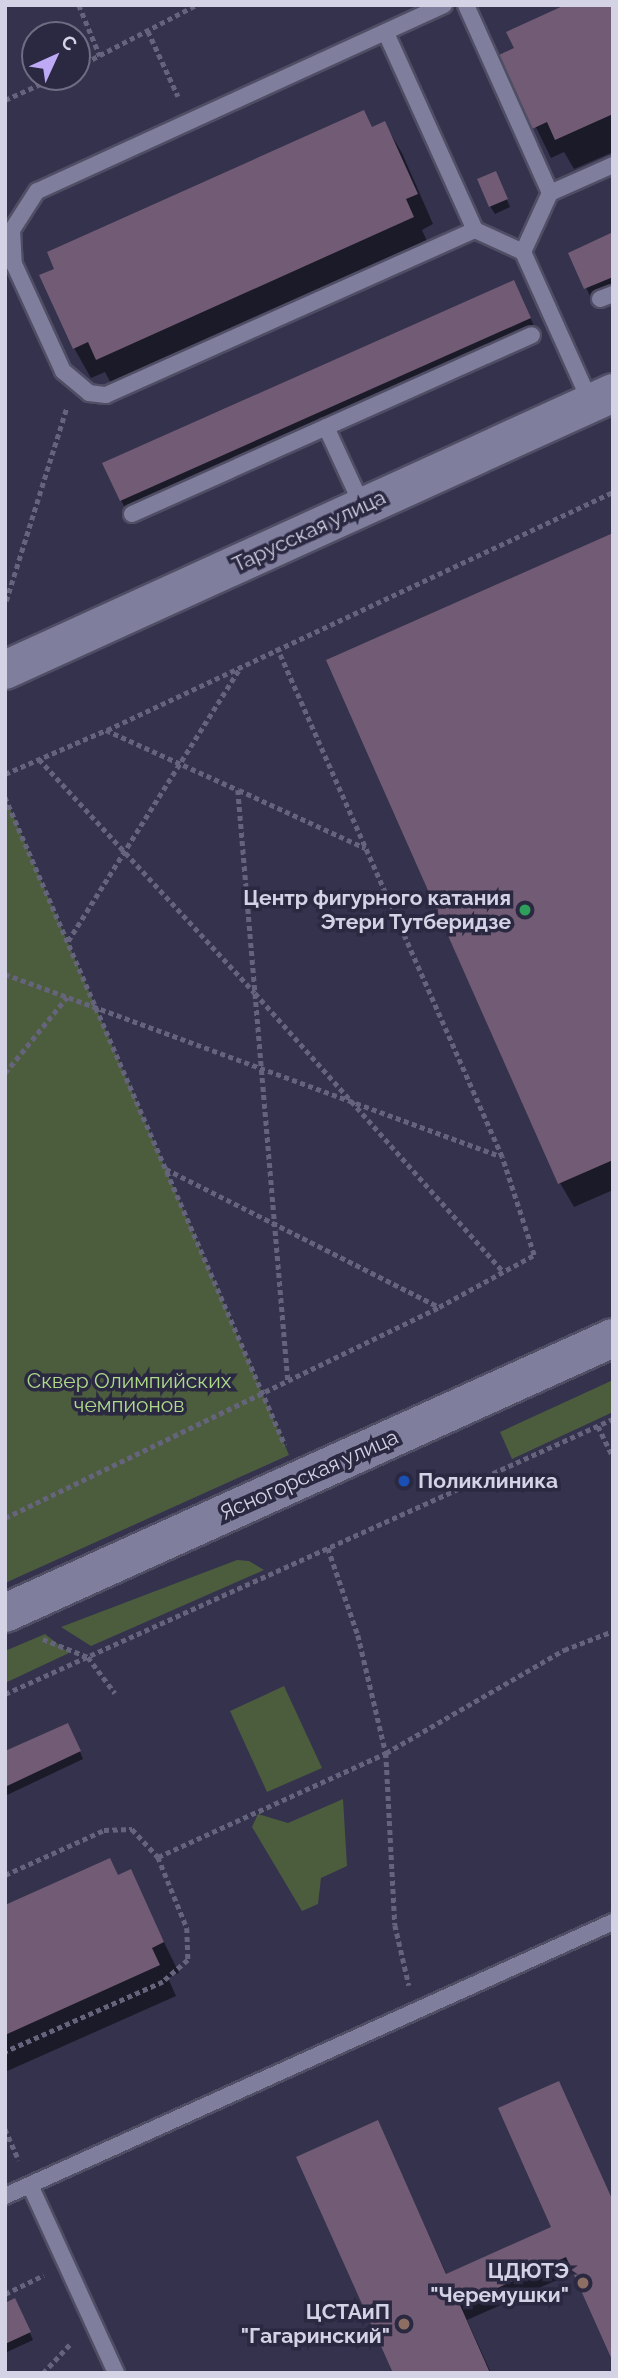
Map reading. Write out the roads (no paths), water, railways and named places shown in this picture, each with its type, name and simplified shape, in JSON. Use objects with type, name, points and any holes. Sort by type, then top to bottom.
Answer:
[{"type":"main road","name":"Тарусская улица","points":[[5,670],[362,505],[602,398]]},
{"type":"main road","name":"Ясногорская улица","points":[[5,1613],[613,1338]]},
{"type":"lane","points":[[444,5],[37,191],[12,230],[14,264],[62,371],[89,393],[106,395],[475,230]]},
{"type":"lane","points":[[466,5],[550,193]]},
{"type":"lane","points":[[386,33],[475,230],[523,252],[602,398]]},
{"type":"lane","points":[[523,252],[550,193],[613,165]]},
{"type":"lane","points":[[132,514],[532,335]]},
{"type":"lane","points":[[326,427],[362,505]]},
{"type":"lane","points":[[5,2196],[613,1922]]},
{"type":"lane","points":[[30,2185],[116,2373]]},
{"type":"place","name":"Центр фигурного катания Этери Тутберидзе","points":[[525,910]]},
{"type":"place","name":"Поликлиника","points":[[404,1481]]},
{"type":"place","name":"ЦДЮТЭ \"Черемушки\"","points":[[583,2283]]},
{"type":"place","name":"ЦСТАиП \"Гагаринский\"","points":[[404,2324]]},
{"type":"park label","name":"Сквер Олимпийских чемпионов","points":[[129,1393]]}]
